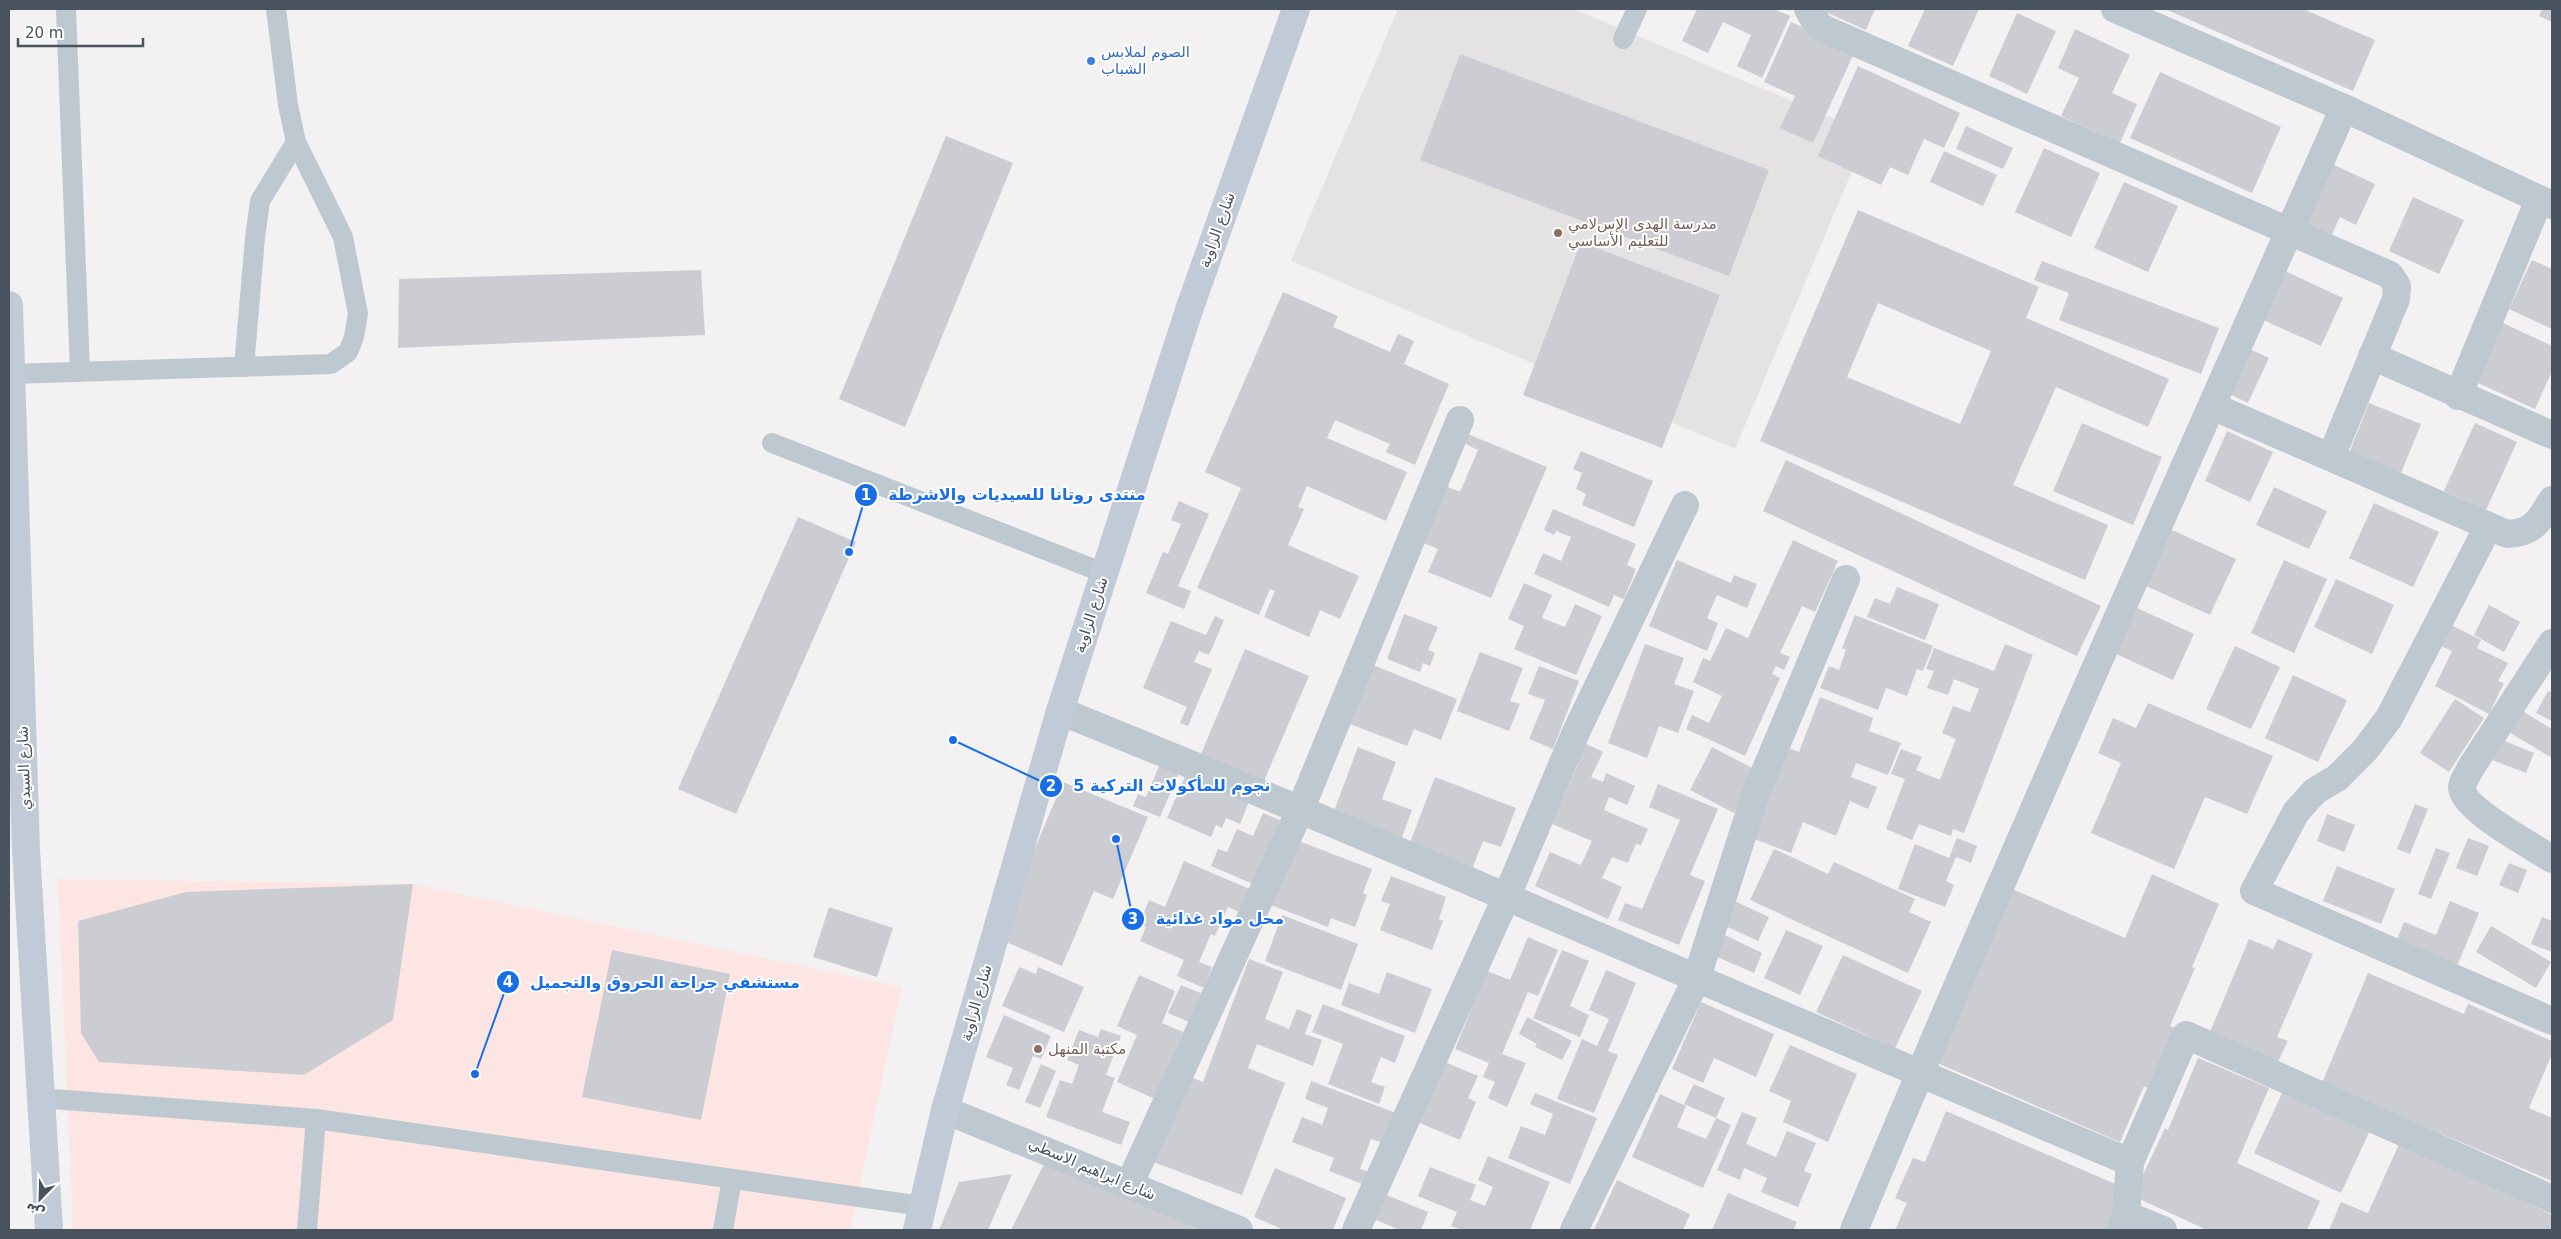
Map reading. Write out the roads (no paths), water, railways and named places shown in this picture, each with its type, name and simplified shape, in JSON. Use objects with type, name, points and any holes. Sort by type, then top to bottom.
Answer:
[{"type":"main road","name":"شارع الزاوية","points":[[919,1218],[945,1110],[1060,711],[1188,310],[1296,9]]},
{"type":"main road","name":"شارع السيدي","points":[[9,305],[18,850],[40,1098],[49,1230]]},
{"type":"street","points":[[1808,9],[1822,28],[2390,275],[2396,286],[2396,299],[2331,457]]},
{"type":"street","points":[[2115,9],[2344,108],[2546,203],[2458,396]]},
{"type":"street","points":[[1854,1230],[1919,1073],[2166,505],[2344,108]]},
{"type":"street","points":[[2372,356],[2458,396],[2552,435]]},
{"type":"street","points":[[2212,406],[2507,534],[2522,533],[2540,520],[2552,500]]},
{"type":"street","points":[[1129,1185],[1301,808],[1460,420]]},
{"type":"street","points":[[1356,1230],[1506,898],[1576,732],[1685,506]]},
{"type":"street","points":[[2488,527],[2389,718],[2365,750],[2337,778],[2315,791],[2296,812],[2254,891],[2552,1021]]},
{"type":"street","points":[[1574,1230],[1696,980],[1756,793],[1846,578]]},
{"type":"street","points":[[2552,643],[2470,769],[2462,786],[2465,798],[2490,819],[2552,859]]},
{"type":"street","points":[[1060,711],[1301,808],[1696,980],[2130,1162]]},
{"type":"street","points":[[2163,1230],[2123,1222],[2130,1162],[2186,1035],[2552,1199]]},
{"type":"street","name":"شارع ابراهيم الاسطي","points":[[945,1110],[1239,1230]]},
{"type":"lane","points":[[66,9],[80,372]]},
{"type":"lane","points":[[11,374],[331,364],[348,352],[354,337],[358,314],[344,237],[296,142],[288,105],[276,9]]},
{"type":"lane","points":[[1623,39],[1637,9]]},
{"type":"lane","points":[[244,367],[260,201],[296,142]]},
{"type":"lane","points":[[772,443],[1104,573]]},
{"type":"lane","points":[[40,1098],[316,1119],[732,1180],[919,1218]]},
{"type":"lane","points":[[307,1230],[316,1119]]},
{"type":"lane","points":[[724,1230],[732,1180]]},
{"type":"place","name":"الصوم لملابس الشباب","points":[[1091,61]]},
{"type":"place","name":"مدرسة الهدى الإسﻻمي للتعليم الأساسي","points":[[1558,233]]},
{"type":"place","name":"منتدى روتانا للسيديات والاشرطة","points":[[849,552]]},
{"type":"place","name":"5 نجوم للمأكولات التركية","points":[[953,740]]},
{"type":"place","name":"محل مواد غذائية","points":[[1116,839]]},
{"type":"place","name":"مكتبة المنهل","points":[[1038,1049]]},
{"type":"place","name":"مستشفي جراحة الحروق والتجميل","points":[[475,1074]]}]
